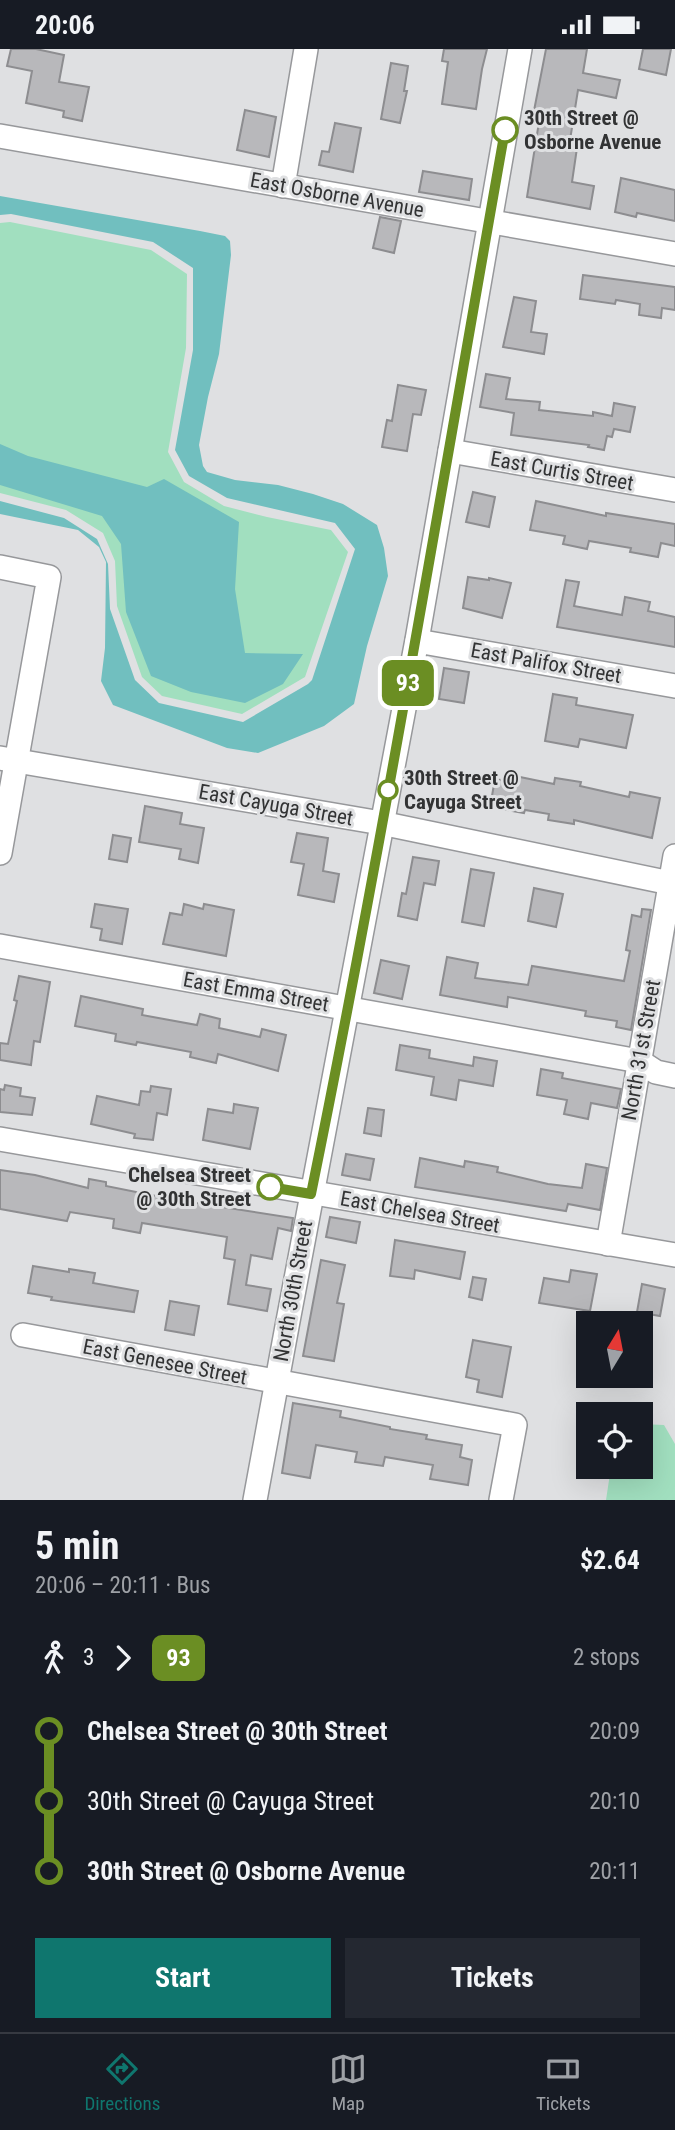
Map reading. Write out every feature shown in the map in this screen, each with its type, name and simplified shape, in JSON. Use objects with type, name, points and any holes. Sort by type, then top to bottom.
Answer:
[{"type":"street","points":[[283,186],[306,49]]},
{"type":"street","name":"North 30th Street","points":[[256,1500],[416,641],[520,49]]},
{"type":"street","name":"East Osborne Avenue","points":[[0,136],[675,254]]},
{"type":"street","name":"East Curtis Street","points":[[450,451],[675,489]]},
{"type":"street","points":[[0,567],[49,577],[8,759],[0,853]]},
{"type":"street","name":"East Palifox Street","points":[[416,641],[675,686]]},
{"type":"street","name":"East Cayuga Street","points":[[8,759],[381,823],[672,884]]},
{"type":"street","name":"North 31st Street","points":[[608,1244],[675,856]]},
{"type":"street","name":"East Emma Street","points":[[0,946],[639,1061],[656,1072],[675,1076]]},
{"type":"street","name":"East Chelsea Street","points":[[0,1139],[675,1255]]},
{"type":"street","name":"East Genesee Street","points":[[23,1335],[515,1425],[501,1500]]},
{"type":"green space","points":[[10,222],[151,250],[187,274],[186,348],[168,452],[184,482],[224,506],[331,530],[348,552],[305,677],[242,714],[162,696],[142,677],[117,606],[115,561],[103,533],[66,510],[0,493],[0,223]]},
{"type":"green space","points":[[653,1425],[664,1425],[675,1444],[675,1500],[606,1500],[609,1479],[653,1479]]},
{"type":"water","points":[[0,196],[200,231],[225,236],[230,241],[231,255],[219,354],[199,445],[203,466],[207,472],[235,480],[278,485],[343,504],[377,525],[384,548],[388,576],[367,646],[354,704],[324,726],[258,753],[227,748],[113,705],[101,681],[105,648],[106,562],[99,547],[78,530],[0,514],[0,501],[64,518],[97,539],[108,564],[110,609],[135,680],[159,703],[243,722],[312,680],[355,549],[335,523],[227,498],[189,476],[175,450],[193,350],[193,268],[153,242],[11,214],[0,215]]},
{"type":"water","points":[[0,444],[28,456],[147,487],[164,479],[239,522],[235,589],[245,653],[303,654],[283,684],[245,703],[191,692],[151,676],[126,612],[121,544],[102,516],[0,485]]},
{"type":"building","points":[[11,49],[36,49],[64,55],[59,82],[89,87],[82,121],[63,117],[64,111],[26,103],[32,71],[7,66]]},
{"type":"building","points":[[444,49],[487,49],[476,109],[442,104],[448,62],[442,61]]},
{"type":"building","points":[[546,49],[587,49],[583,73],[620,80],[616,98],[578,90],[570,140],[578,141],[572,182],[594,186],[590,209],[527,197],[539,122],[532,121]]},
{"type":"building","points":[[643,49],[671,49],[666,75],[639,69]]},
{"type":"building","points":[[391,63],[408,66],[404,91],[407,91],[400,123],[381,119]]},
{"type":"building","points":[[245,110],[276,117],[269,157],[237,150]]},
{"type":"building","points":[[335,123],[361,128],[353,172],[319,165],[322,151],[329,152]]},
{"type":"building","points":[[423,171],[472,179],[469,200],[419,192]]},
{"type":"building","points":[[621,178],[675,190],[675,221],[637,213],[636,217],[615,212]]},
{"type":"building","points":[[380,217],[401,221],[394,253],[373,248]]},
{"type":"building","points":[[583,275],[675,287],[675,310],[662,308],[661,318],[639,315],[640,304],[580,299]]},
{"type":"building","points":[[514,297],[536,301],[531,332],[547,334],[544,354],[503,347]]},
{"type":"building","points":[[486,374],[510,378],[506,399],[540,402],[539,410],[593,416],[593,412],[612,416],[614,403],[635,407],[630,432],[614,429],[612,437],[607,436],[604,450],[588,447],[589,445],[511,435],[514,413],[480,407]]},
{"type":"building","points":[[398,385],[426,390],[421,415],[413,414],[407,451],[382,447],[387,420],[392,421]]},
{"type":"building","points":[[473,492],[495,497],[489,527],[466,522]]},
{"type":"building","points":[[536,501],[606,516],[606,513],[675,524],[675,546],[661,543],[658,557],[630,552],[631,548],[589,541],[587,549],[563,544],[565,536],[530,530]]},
{"type":"building","points":[[468,577],[511,583],[502,618],[463,608]]},
{"type":"building","points":[[566,580],[579,582],[574,606],[622,615],[625,597],[650,602],[648,611],[675,617],[675,647],[557,627]]},
{"type":"building","points":[[444,668],[469,672],[464,703],[439,699]]},
{"type":"building","points":[[553,694],[577,698],[576,705],[633,715],[626,748],[580,739],[578,747],[545,741]]},
{"type":"building","points":[[520,777],[554,784],[555,778],[581,782],[580,786],[629,797],[630,792],[660,798],[652,838],[574,820],[574,824],[548,820],[549,814],[490,807],[495,779],[519,783]]},
{"type":"building","points":[[145,806],[182,813],[180,824],[204,828],[198,863],[179,859],[181,849],[139,842]]},
{"type":"building","points":[[297,833],[328,838],[323,871],[339,874],[334,902],[298,895],[304,864],[291,862]]},
{"type":"building","points":[[113,835],[131,838],[127,862],[109,859]]},
{"type":"building","points":[[413,857],[439,861],[435,885],[424,883],[417,920],[398,916],[402,893],[406,894]]},
{"type":"building","points":[[471,869],[494,873],[484,926],[462,922]]},
{"type":"building","points":[[534,888],[563,894],[556,927],[528,921]]},
{"type":"building","points":[[95,904],[128,909],[122,944],[100,940],[102,929],[91,927]]},
{"type":"building","points":[[184,904],[203,909],[204,904],[234,910],[226,956],[163,944],[170,913],[182,915]]},
{"type":"building","points":[[642,909],[651,910],[631,1030],[616,1027],[617,1021],[585,1016],[586,1011],[508,997],[507,1007],[440,995],[447,957],[478,963],[475,978],[528,985],[532,966],[624,981],[630,951],[626,950],[632,915],[641,917]]},
{"type":"building","points":[[381,960],[409,966],[402,999],[374,993]]},
{"type":"building","points":[[19,976],[50,982],[40,1042],[34,1041],[31,1065],[0,1060],[0,1043],[8,1044]]},
{"type":"building","points":[[81,996],[143,1009],[142,1015],[197,1025],[200,1014],[220,1019],[219,1028],[260,1037],[262,1029],[286,1035],[278,1071],[218,1054],[216,1063],[190,1057],[191,1052],[137,1042],[136,1045],[115,1041],[116,1034],[75,1026]]},
{"type":"building","points":[[400,1045],[430,1050],[429,1058],[473,1066],[474,1057],[497,1061],[493,1086],[459,1080],[456,1100],[431,1095],[434,1077],[396,1070]]},
{"type":"building","points":[[541,1069],[563,1073],[562,1078],[621,1089],[617,1108],[591,1103],[588,1119],[564,1114],[567,1100],[537,1095]]},
{"type":"building","points":[[5,1085],[21,1088],[20,1096],[35,1098],[32,1115],[0,1112],[0,1089],[4,1090]]},
{"type":"building","points":[[151,1086],[171,1089],[167,1115],[157,1113],[153,1140],[134,1138],[135,1134],[91,1124],[97,1096],[139,1105],[141,1091],[150,1092]]},
{"type":"building","points":[[234,1104],[258,1108],[250,1149],[203,1140],[208,1109],[233,1113]]},
{"type":"building","points":[[368,1108],[384,1110],[381,1136],[364,1133]]},
{"type":"building","points":[[346,1154],[374,1159],[370,1180],[342,1175]]},
{"type":"building","points":[[420,1158],[464,1167],[465,1161],[498,1167],[497,1172],[548,1184],[582,1188],[586,1164],[607,1168],[600,1210],[568,1204],[566,1211],[415,1187]]},
{"type":"building","points":[[0,1170],[35,1175],[88,1188],[89,1179],[106,1182],[106,1186],[171,1199],[293,1218],[291,1231],[278,1228],[272,1259],[251,1255],[246,1285],[271,1289],[267,1311],[228,1304],[235,1260],[224,1258],[227,1237],[142,1223],[140,1233],[113,1228],[114,1219],[70,1212],[67,1221],[0,1209]]},
{"type":"building","points":[[330,1217],[360,1222],[356,1243],[326,1237]]},
{"type":"building","points":[[395,1240],[465,1252],[460,1279],[415,1270],[414,1279],[390,1276]]},
{"type":"building","points":[[321,1260],[345,1265],[337,1303],[344,1304],[334,1361],[303,1356]]},
{"type":"building","points":[[33,1266],[95,1273],[93,1283],[138,1291],[134,1312],[51,1300],[52,1297],[28,1293]]},
{"type":"building","points":[[571,1270],[597,1274],[590,1311],[539,1303],[544,1278],[569,1282]]},
{"type":"building","points":[[473,1277],[486,1279],[482,1300],[469,1297]]},
{"type":"building","points":[[642,1284],[665,1289],[660,1316],[653,1315],[653,1311],[637,1311]]},
{"type":"building","points":[[170,1301],[199,1306],[194,1335],[165,1330]]},
{"type":"building","points":[[473,1340],[511,1347],[502,1397],[477,1392],[479,1380],[466,1377]]},
{"type":"building","points":[[293,1403],[341,1411],[340,1417],[427,1435],[426,1439],[462,1445],[460,1457],[472,1460],[468,1485],[430,1479],[433,1465],[385,1457],[383,1466],[355,1462],[357,1452],[316,1445],[310,1478],[282,1473]]},
{"type":"bus line","name":"93","points":[[270,1187],[311,1194],[416,641],[505,130]]},
{"type":"place","name":"30th Street @ Osborne Avenue","points":[[505,130]]},
{"type":"place","name":"30th Street @ Cayuga Street","points":[[388,790]]},
{"type":"place","name":"Chelsea Street @ 30th Street","points":[[270,1187]]}]
